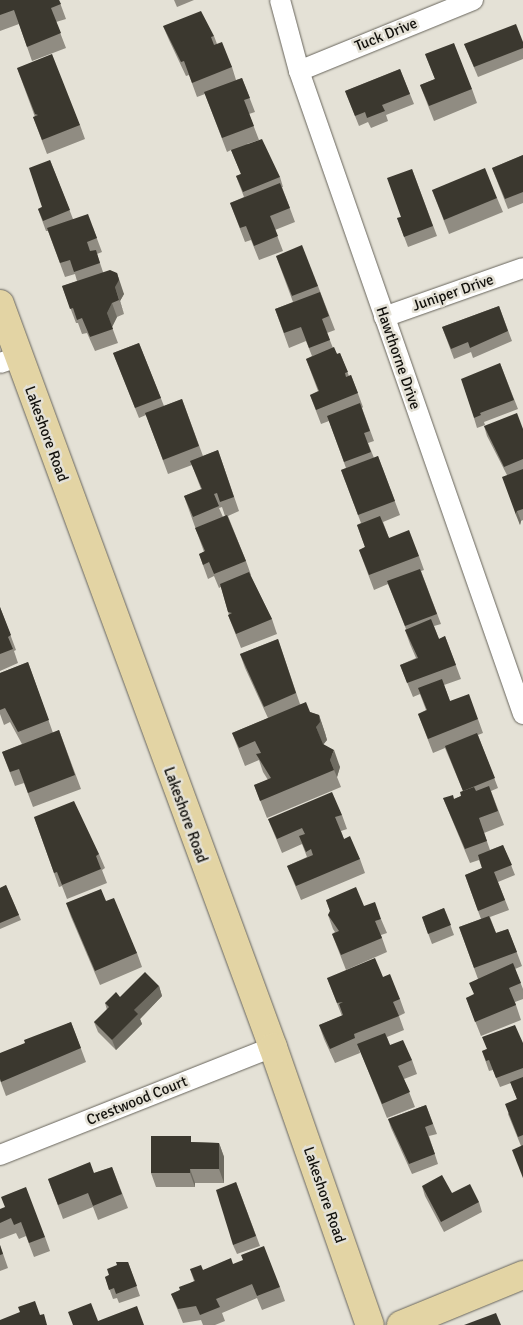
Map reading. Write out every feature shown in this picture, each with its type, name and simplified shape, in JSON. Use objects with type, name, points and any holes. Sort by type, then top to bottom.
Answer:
[{"type":"main road","name":"Lakeshore Road","points":[[0,304],[9,360],[273,1047],[370,1325]]},
{"type":"main road","points":[[401,1325],[523,1275]]},
{"type":"street","name":"Hawthorne Drive","points":[[280,0],[299,71],[523,714]]},
{"type":"street","name":"Tuck Drive","points":[[299,71],[473,0]]},
{"type":"street","name":"Juniper Drive","points":[[384,317],[523,268]]},
{"type":"street","name":"Crestwood Court","points":[[0,1155],[273,1047]]},
{"type":"building","points":[[0,0],[59,0],[61,4],[51,8],[61,33],[27,47],[14,10],[0,15]]},
{"type":"building","points":[[201,11],[214,36],[211,37],[214,45],[222,42],[232,67],[192,83],[184,61],[181,62],[163,26]]},
{"type":"building","points":[[516,24],[523,42],[523,48],[474,67],[464,44]]},
{"type":"building","points":[[454,43],[472,89],[429,106],[420,85],[435,79],[425,54]]},
{"type":"building","points":[[52,54],[80,125],[42,140],[33,117],[38,115],[35,114],[17,68]]},
{"type":"building","points":[[400,69],[410,94],[382,105],[385,111],[367,118],[365,112],[355,116],[345,91]]},
{"type":"building","points":[[242,78],[250,98],[244,100],[254,126],[222,138],[204,92]]},
{"type":"building","points":[[262,139],[280,177],[243,192],[236,176],[241,174],[231,150]]},
{"type":"building","points":[[523,155],[523,192],[505,199],[492,168]]},
{"type":"building","points":[[50,160],[70,210],[43,221],[38,209],[42,207],[29,168]]},
{"type":"building","points":[[485,168],[497,198],[444,220],[432,190]]},
{"type":"building","points":[[412,169],[433,226],[404,237],[397,218],[401,217],[387,178]]},
{"type":"building","points":[[280,183],[290,208],[270,216],[278,236],[254,246],[246,226],[240,228],[230,203]]},
{"type":"building","points":[[88,214],[97,238],[87,242],[90,251],[96,250],[100,263],[74,272],[70,260],[60,263],[47,228]]},
{"type":"building","points":[[302,245],[318,286],[292,296],[276,256]]},
{"type":"building","points":[[110,270],[117,273],[119,280],[115,287],[119,300],[112,303],[107,313],[113,329],[90,337],[82,318],[77,320],[73,308],[70,309],[62,286]]},
{"type":"building","points":[[320,292],[329,316],[322,319],[330,340],[309,348],[301,327],[284,333],[275,309]]},
{"type":"building","points":[[499,306],[508,331],[470,348],[468,342],[451,349],[442,327]]},
{"type":"building","points":[[139,343],[161,398],[135,408],[113,353]]},
{"type":"building","points":[[334,347],[337,354],[340,353],[348,372],[345,373],[346,377],[351,375],[358,393],[316,410],[310,395],[319,391],[306,359]]},
{"type":"building","points":[[500,363],[514,400],[480,413],[481,415],[474,418],[461,379]]},
{"type":"building","points":[[182,399],[199,446],[163,460],[145,413]]},
{"type":"building","points":[[360,403],[370,431],[364,433],[371,452],[344,462],[327,416]]},
{"type":"building","points":[[517,413],[523,429],[523,459],[504,467],[484,426]]},
{"type":"building","points":[[218,450],[234,497],[220,502],[217,493],[214,494],[219,506],[193,517],[184,496],[202,489],[190,461]]},
{"type":"building","points":[[378,456],[395,501],[358,515],[341,470]]},
{"type":"building","points":[[523,469],[523,509],[517,511],[516,515],[502,477]]},
{"type":"building","points":[[227,515],[246,561],[214,574],[209,562],[203,565],[199,554],[205,551],[195,528]]},
{"type":"building","points":[[380,516],[389,538],[409,530],[419,556],[369,575],[359,550],[365,547],[357,525]]},
{"type":"building","points":[[420,569],[437,614],[405,626],[387,581]]},
{"type":"building","points":[[249,572],[272,619],[236,634],[228,615],[232,613],[228,612],[220,584]]},
{"type":"building","points":[[0,607],[11,635],[8,637],[13,649],[0,654]]},
{"type":"building","points":[[431,619],[439,639],[445,636],[456,665],[407,683],[400,665],[418,658],[405,630]]},
{"type":"building","points":[[278,639],[296,693],[264,707],[240,654]]},
{"type":"building","points":[[28,662],[49,720],[18,732],[5,708],[0,710],[0,673]]},
{"type":"building","points":[[442,679],[450,701],[469,694],[478,719],[428,739],[418,714],[427,710],[418,688]]},
{"type":"building","points":[[306,702],[310,712],[319,715],[320,722],[316,727],[323,744],[334,750],[330,760],[334,770],[260,801],[254,785],[271,778],[256,754],[261,753],[255,741],[239,748],[232,733]]},
{"type":"building","points":[[59,730],[75,775],[28,793],[19,769],[10,772],[2,752]]},
{"type":"building","points":[[477,733],[495,778],[463,791],[445,746]]},
{"type":"building","points":[[489,786],[498,811],[479,818],[487,841],[465,849],[443,798],[453,795],[454,799],[461,796],[460,792],[474,787],[476,791]]},
{"type":"building","points":[[332,792],[342,815],[335,817],[344,839],[350,836],[360,859],[296,886],[287,866],[313,855],[311,849],[306,852],[299,836],[305,834],[302,828],[277,839],[268,819]]},
{"type":"building","points":[[74,801],[99,854],[96,856],[101,869],[62,885],[57,872],[54,873],[34,817]]},
{"type":"building","points":[[503,845],[512,865],[494,872],[505,900],[478,911],[465,875],[482,868],[478,855]]},
{"type":"building","points":[[6,885],[19,915],[0,923],[0,888]]},
{"type":"building","points":[[356,887],[364,906],[375,902],[381,919],[375,921],[382,938],[341,955],[332,934],[339,931],[328,915],[330,911],[326,900]]},
{"type":"building","points":[[101,889],[106,901],[114,898],[137,953],[95,971],[66,903]]},
{"type":"building","points":[[444,908],[451,925],[428,934],[422,917]]},
{"type":"building","points":[[489,916],[496,933],[508,929],[517,952],[474,968],[459,927]]},
{"type":"building","points":[[375,958],[383,977],[390,974],[400,999],[393,1002],[399,1016],[354,1034],[355,1038],[330,1049],[319,1025],[343,1015],[339,1004],[343,1002],[337,1003],[327,978]]},
{"type":"building","points":[[513,963],[521,983],[509,988],[516,1005],[475,1022],[466,998],[474,994],[469,983]]},
{"type":"building","points":[[145,972],[159,986],[134,1010],[138,1014],[112,1040],[94,1022],[109,1007],[105,1003],[116,992],[120,997]]},
{"type":"building","points":[[71,1022],[81,1048],[1,1082],[0,1053],[25,1043],[24,1040]]},
{"type":"building","points":[[515,1025],[523,1043],[523,1068],[496,1078],[489,1060],[486,1061],[482,1051],[487,1049],[482,1037]]},
{"type":"building","points":[[385,1033],[390,1045],[403,1040],[412,1060],[398,1066],[410,1092],[382,1104],[357,1044]]},
{"type":"building","points":[[523,1077],[523,1135],[518,1137],[505,1104],[517,1099],[510,1082]]},
{"type":"building","points":[[426,1105],[433,1124],[425,1127],[435,1154],[409,1164],[388,1119]]},
{"type":"building","points":[[151,1136],[191,1136],[191,1142],[219,1143],[219,1169],[190,1169],[190,1173],[151,1173]]},
{"type":"building","points":[[523,1145],[523,1178],[512,1150]]},
{"type":"building","points":[[90,1162],[94,1173],[112,1167],[122,1194],[93,1206],[88,1193],[58,1205],[48,1179]]},
{"type":"building","points":[[442,1175],[452,1193],[470,1184],[479,1202],[441,1222],[422,1186]]},
{"type":"building","points":[[236,1182],[256,1236],[233,1245],[216,1190]]},
{"type":"building","points":[[26,1187],[45,1237],[29,1243],[21,1222],[14,1225],[11,1218],[0,1223],[0,1209],[5,1207],[1,1197]]},
{"type":"building","points":[[264,1246],[280,1287],[257,1296],[252,1284],[216,1299],[220,1307],[200,1315],[196,1306],[178,1309],[171,1294],[180,1290],[179,1287],[195,1281],[190,1269],[201,1265],[203,1270],[231,1258],[233,1264],[243,1260],[241,1255]]},
{"type":"building","points":[[116,1262],[128,1262],[137,1286],[116,1294],[114,1288],[109,1290],[105,1277],[109,1275],[107,1269],[117,1265]]},
{"type":"building","points":[[35,1301],[40,1315],[44,1314],[47,1325],[0,1325],[0,1320],[20,1312],[18,1307]]},
{"type":"building","points":[[91,1303],[98,1321],[137,1306],[144,1325],[73,1325],[68,1312]]},
{"type":"building","points":[[496,1313],[501,1325],[464,1325]]}]
